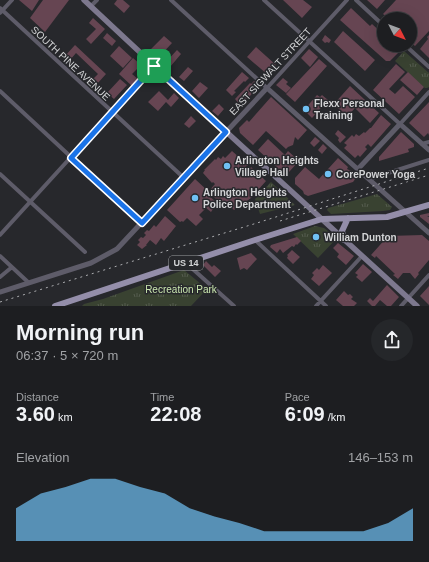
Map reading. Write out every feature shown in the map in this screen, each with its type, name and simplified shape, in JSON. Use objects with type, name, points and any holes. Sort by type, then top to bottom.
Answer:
[{"type":"main road","points":[[84,0],[154,66],[417,306]]},
{"type":"main road","name":"US 14","points":[[55,306],[322,219],[387,217],[429,204]]},
{"type":"main road","points":[[344,240],[342,231],[348,218]]},
{"type":"main road","points":[[64,306],[75,299]]},
{"type":"main road","points":[[69,306],[75,299]]},
{"type":"street","points":[[1,11],[12,0]]},
{"type":"street","points":[[91,6],[97,0]]},
{"type":"street","points":[[171,0],[429,233]]},
{"type":"street","points":[[264,0],[429,150]]},
{"type":"street","name":"EAST SIGWALT STREET","points":[[0,292],[87,265],[105,257],[123,244],[347,0]]},
{"type":"street","points":[[356,0],[377,20]]},
{"type":"street","name":"SOUTH PINE AVENUE","points":[[1,11],[184,178]]},
{"type":"street","points":[[413,52],[429,67]]},
{"type":"street","points":[[0,235],[154,66]]},
{"type":"street","points":[[0,91],[142,223]]},
{"type":"street","points":[[358,169],[429,92]]},
{"type":"street","points":[[422,144],[429,142]]},
{"type":"street","points":[[369,179],[429,160]]},
{"type":"street","points":[[0,174],[85,252]]},
{"type":"street","points":[[254,240],[326,306]]},
{"type":"street","points":[[0,256],[29,283]]},
{"type":"street","points":[[316,306],[362,256]]},
{"type":"street","points":[[186,263],[234,306]]},
{"type":"street","points":[[0,277],[12,267]]},
{"type":"street","points":[[401,306],[429,275]]},
{"type":"green space","points":[[403,52],[405,52],[429,73],[429,87],[425,88],[395,61]]},
{"type":"green space","points":[[271,182],[295,205],[260,214],[255,199]]},
{"type":"green space","points":[[377,194],[392,207],[390,210],[331,214],[327,210],[328,208]]},
{"type":"green space","points":[[315,226],[324,228],[337,238],[318,258],[293,234]]},
{"type":"green space","name":"Recreation Park","points":[[184,270],[207,289],[191,306],[82,306],[84,304],[103,299]]},
{"type":"building","points":[[19,0],[39,0],[32,11]]},
{"type":"building","points":[[43,0],[69,0],[45,32],[30,18]]},
{"type":"building","points":[[117,0],[123,0],[130,6],[124,13],[114,4]]},
{"type":"building","points":[[283,0],[303,0],[312,7],[302,18]]},
{"type":"building","points":[[367,0],[385,0],[377,9]]},
{"type":"building","points":[[396,0],[429,0],[429,31],[417,44],[417,12],[385,12]]},
{"type":"building","points":[[351,8],[370,26],[372,24],[377,29],[377,52],[398,53],[390,61],[386,61],[340,20]]},
{"type":"building","points":[[93,18],[105,29],[91,44],[86,39],[96,29],[89,23]]},
{"type":"building","points":[[343,31],[375,60],[365,71],[334,42]]},
{"type":"building","points":[[107,33],[116,41],[112,46],[103,38]]},
{"type":"building","points":[[325,35],[331,40],[329,43],[325,43],[322,40]]},
{"type":"building","points":[[429,35],[429,58],[420,49],[428,39],[427,37]]},
{"type":"building","points":[[164,36],[172,43],[159,57],[151,49]]},
{"type":"building","points":[[75,45],[106,74],[97,84],[92,80],[98,74],[76,53],[70,60],[65,56]]},
{"type":"building","points":[[119,46],[132,58],[123,68],[110,56]]},
{"type":"building","points":[[256,47],[276,65],[267,74],[247,57]]},
{"type":"building","points":[[309,49],[318,57],[310,67],[301,58]]},
{"type":"building","points":[[177,50],[181,54],[170,67],[165,63]]},
{"type":"building","points":[[133,58],[141,65],[132,74],[138,79],[132,86],[119,74]]},
{"type":"building","points":[[319,59],[327,66],[295,102],[286,94]]},
{"type":"building","points":[[396,64],[405,72],[389,89],[395,94],[403,86],[415,97],[399,114],[373,90]]},
{"type":"building","points":[[188,67],[193,71],[184,81],[179,77]]},
{"type":"building","points":[[242,72],[249,78],[234,91],[236,92],[232,96],[226,90]]},
{"type":"building","points":[[408,72],[424,87],[417,95],[400,80]]},
{"type":"building","points":[[283,78],[288,82],[286,84],[291,88],[286,93],[276,85]]},
{"type":"building","points":[[120,79],[127,85],[114,99],[107,93]]},
{"type":"building","points":[[254,81],[259,86],[241,106],[235,99],[250,83],[251,84]]},
{"type":"building","points":[[200,82],[208,88],[199,98],[192,91]]},
{"type":"building","points":[[350,86],[379,113],[370,123],[355,108],[347,117],[334,104]]},
{"type":"building","points":[[159,91],[168,100],[174,93],[179,98],[171,107],[166,102],[158,111],[148,102]]},
{"type":"building","points":[[317,95],[320,97],[322,95],[328,100],[312,118],[304,110]]},
{"type":"building","points":[[271,97],[307,130],[298,140],[295,137],[293,145],[286,149],[266,131],[253,145],[240,133],[239,128],[247,120],[249,122]]},
{"type":"building","points":[[429,102],[429,135],[428,133],[424,137],[409,123]]},
{"type":"building","points":[[219,104],[224,109],[218,116],[212,111]]},
{"type":"building","points":[[381,115],[391,124],[371,147],[368,144],[365,147],[367,149],[360,157],[358,155],[355,158],[344,148],[347,145],[344,143],[352,135],[354,137],[356,134],[359,136],[364,132],[365,133]]},
{"type":"building","points":[[191,116],[196,121],[189,128],[184,124]]},
{"type":"building","points":[[338,130],[346,137],[340,143],[338,140],[339,138],[335,134]]},
{"type":"building","points":[[401,132],[414,144],[414,147],[408,149],[409,152],[379,161],[379,157]]},
{"type":"building","points":[[315,137],[320,141],[314,147],[310,143]]},
{"type":"building","points":[[268,139],[285,155],[288,151],[299,161],[289,172],[282,172],[258,150]]},
{"type":"building","points":[[323,144],[327,148],[322,154],[318,150]]},
{"type":"building","points":[[232,151],[248,165],[240,172],[244,176],[251,167],[266,181],[251,198],[234,210],[226,202],[223,205],[208,192],[215,184],[213,182],[212,183],[203,173],[215,159],[216,160],[218,157],[221,159],[223,156],[225,158]]},
{"type":"building","points":[[338,158],[348,167],[347,169],[355,173],[356,178],[353,182],[308,196],[304,194],[303,191],[295,184],[295,178],[305,167],[319,179]]},
{"type":"building","name":"Arlington Heights Police Department","points":[[195,179],[208,191],[206,193],[217,203],[211,212],[206,208],[199,215],[203,219],[196,226],[187,218],[183,222],[180,222],[167,210]]},
{"type":"building","points":[[429,213],[429,216],[427,216],[429,217],[429,224],[420,217],[420,215]]},
{"type":"building","points":[[165,216],[176,226],[164,241],[161,238],[156,245],[150,240],[142,249],[137,245],[140,242],[138,240],[146,235],[144,233],[147,230],[149,231],[154,225],[156,227]]},
{"type":"building","points":[[422,235],[429,241],[429,260],[415,279],[410,273],[403,273],[398,279],[393,275],[395,274],[376,256],[375,258],[371,255],[388,236]]},
{"type":"building","points":[[297,237],[301,241],[283,253],[280,249],[277,253],[270,247],[271,245]]},
{"type":"building","points":[[338,243],[354,256],[346,265],[337,257],[339,254],[333,248]]},
{"type":"building","points":[[292,250],[300,257],[293,264],[287,258],[287,255]]},
{"type":"building","points":[[251,253],[257,259],[247,270],[244,268],[240,270],[237,258]]},
{"type":"building","points":[[206,261],[212,267],[214,265],[221,271],[215,277],[203,265]]},
{"type":"building","points":[[363,264],[372,272],[362,282],[356,277],[358,275],[355,273]]},
{"type":"building","points":[[323,265],[332,273],[319,286],[311,279],[314,275],[312,273],[317,268],[319,270]]},
{"type":"building","points":[[387,285],[399,297],[391,306],[387,306],[380,300],[375,306],[372,306],[367,301],[370,298],[373,301]]},
{"type":"building","points":[[429,286],[429,305],[420,296]]},
{"type":"building","points":[[344,291],[348,295],[350,294],[353,297],[351,299],[357,303],[354,306],[343,306],[336,300]]},
{"type":"railway","points":[[0,302],[257,223],[429,168]]},
{"type":"railway","points":[[280,221],[429,175]]},
{"type":"place","name":"Flexx Personal Training","points":[[306,109]]},
{"type":"place","name":"Arlington Heights Village Hall","points":[[227,166]]},
{"type":"place","name":"CorePower Yoga","points":[[328,174]]},
{"type":"place","name":"Arlington Heights Police Department","points":[[195,198]]},
{"type":"place","name":"William Dunton","points":[[316,237]]},
{"type":"route","points":[[154,66],[226,132],[142,223],[71,158],[154,66]]}]
